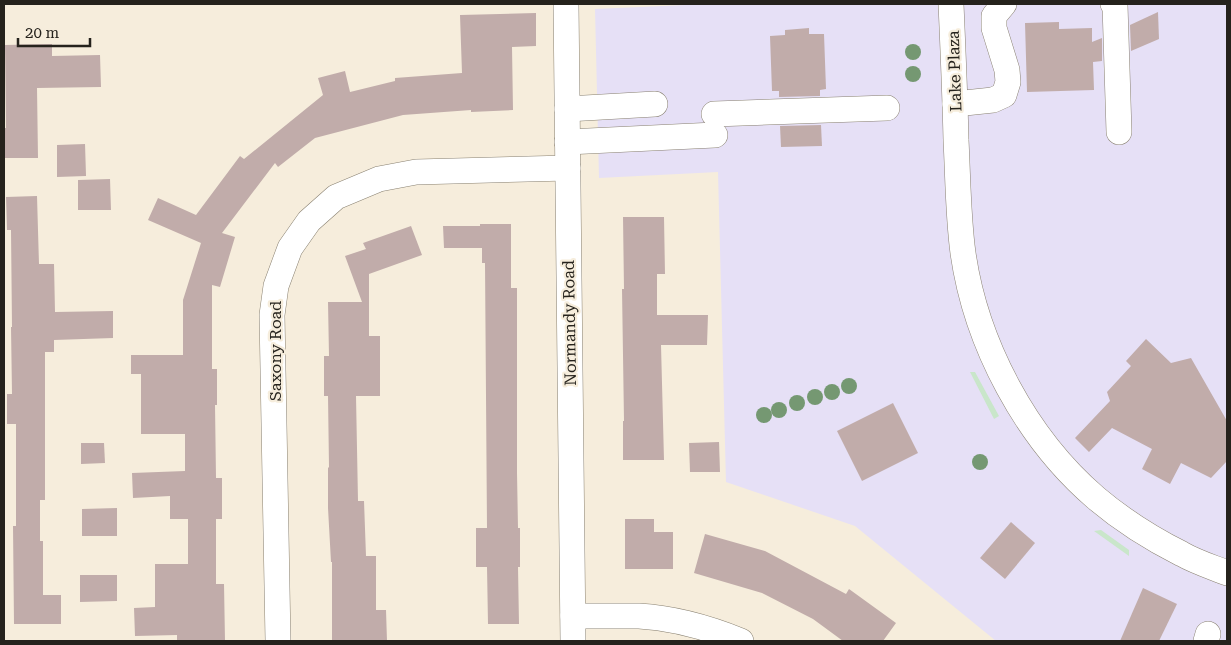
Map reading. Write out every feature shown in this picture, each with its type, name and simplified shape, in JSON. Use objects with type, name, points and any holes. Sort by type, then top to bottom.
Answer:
[{"type":"street","name":"Normandy Road","points":[[566,4],[573,641]]},
{"type":"street","name":"Lake Plaza","points":[[951,4],[958,206],[963,254],[974,303],[988,347],[1007,387],[1050,450],[1096,498],[1130,524],[1168,547],[1183,555],[1227,572]]},
{"type":"street","points":[[955,104],[993,100],[1004,95],[1008,82],[1007,70],[994,28],[994,16],[1004,4]]},
{"type":"street","points":[[1113,4],[1115,5],[1119,132]]},
{"type":"street","points":[[567,109],[655,104]]},
{"type":"street","points":[[567,142],[714,124],[887,108]]},
{"type":"street","name":"Saxony Road","points":[[278,641],[272,315],[276,286],[290,248],[309,221],[336,197],[380,179],[416,172],[568,168]]},
{"type":"street","points":[[573,616],[640,616],[666,619],[714,630],[741,641]]},
{"type":"shaded area","points":[[708,4],[1227,4],[1227,641],[996,641],[855,526],[726,482],[718,172],[599,178],[595,9]]},
{"type":"green space","points":[[970,372],[975,372],[999,416],[994,419]]},
{"type":"green space","points":[[1101,530],[1129,550],[1129,556],[1094,531]]},
{"type":"building","points":[[1158,12],[1159,39],[1131,51],[1130,25]]},
{"type":"building","points":[[536,13],[536,46],[512,47],[513,110],[471,112],[471,110],[403,115],[315,138],[278,167],[275,163],[222,233],[235,237],[220,287],[212,285],[212,369],[217,369],[217,405],[215,405],[216,478],[222,478],[222,519],[216,519],[216,584],[224,584],[225,641],[177,641],[177,635],[135,636],[134,608],[155,607],[155,564],[188,564],[188,519],[170,519],[170,496],[133,498],[132,473],[185,471],[185,434],[141,434],[141,374],[131,374],[131,355],[183,355],[183,300],[201,243],[148,220],[158,198],[196,215],[240,156],[244,159],[323,95],[318,78],[345,71],[350,92],[395,81],[395,78],[462,73],[460,15]]},
{"type":"building","points":[[1059,22],[1059,29],[1092,28],[1092,42],[1102,38],[1102,61],[1093,62],[1094,90],[1027,92],[1025,23]]},
{"type":"building","points":[[809,28],[809,34],[824,34],[826,89],[820,90],[820,96],[779,97],[779,91],[772,91],[770,36],[785,35],[785,30]]},
{"type":"building","points":[[52,44],[52,56],[100,55],[101,87],[37,88],[38,158],[4,158],[4,128],[6,128],[5,45]]},
{"type":"building","points":[[821,125],[822,146],[781,147],[780,126]]},
{"type":"building","points":[[85,144],[86,176],[57,177],[57,145]]},
{"type":"building","points":[[110,179],[111,210],[78,210],[78,180]]},
{"type":"building","points":[[37,196],[39,264],[54,264],[55,312],[113,311],[113,338],[54,340],[54,352],[45,352],[45,500],[40,500],[40,541],[43,541],[43,595],[61,595],[61,624],[14,624],[13,526],[16,526],[16,424],[7,424],[7,394],[12,394],[12,327],[11,230],[7,230],[6,197]]},
{"type":"building","points":[[623,217],[664,217],[665,274],[657,274],[657,315],[708,315],[707,345],[661,345],[664,460],[623,460]]},
{"type":"building","points":[[480,224],[511,224],[511,288],[517,288],[517,473],[518,528],[520,528],[520,567],[518,567],[519,624],[488,624],[487,567],[476,567],[476,528],[487,528],[485,263],[482,263],[482,248],[444,248],[443,226],[480,226]]},
{"type":"building","points":[[411,226],[422,255],[369,274],[369,336],[380,336],[380,396],[356,396],[358,501],[364,501],[366,556],[376,556],[376,610],[386,610],[387,641],[332,641],[332,562],[328,508],[328,396],[324,396],[324,356],[329,356],[328,302],[362,302],[345,256],[366,249],[363,243]]},
{"type":"building","points":[[1146,339],[1171,363],[1191,358],[1227,421],[1227,461],[1211,478],[1181,463],[1170,484],[1142,469],[1152,449],[1112,428],[1089,452],[1075,438],[1110,401],[1107,392],[1131,366],[1126,361]]},
{"type":"building","points":[[893,403],[918,453],[862,481],[837,431]]},
{"type":"building","points":[[719,442],[720,472],[690,472],[689,443]]},
{"type":"building","points":[[81,443],[104,443],[105,463],[81,464]]},
{"type":"building","points":[[117,508],[117,536],[82,536],[82,509]]},
{"type":"building","points":[[625,519],[654,519],[654,532],[673,532],[673,569],[625,569]]},
{"type":"building","points":[[1011,522],[1035,543],[1005,579],[980,558]]},
{"type":"building","points":[[705,534],[765,551],[846,594],[849,589],[896,623],[883,641],[843,641],[813,619],[762,593],[694,573]]},
{"type":"building","points":[[80,575],[117,575],[117,601],[80,602]]},
{"type":"building","points":[[1143,588],[1177,604],[1159,641],[1120,641]]}]
